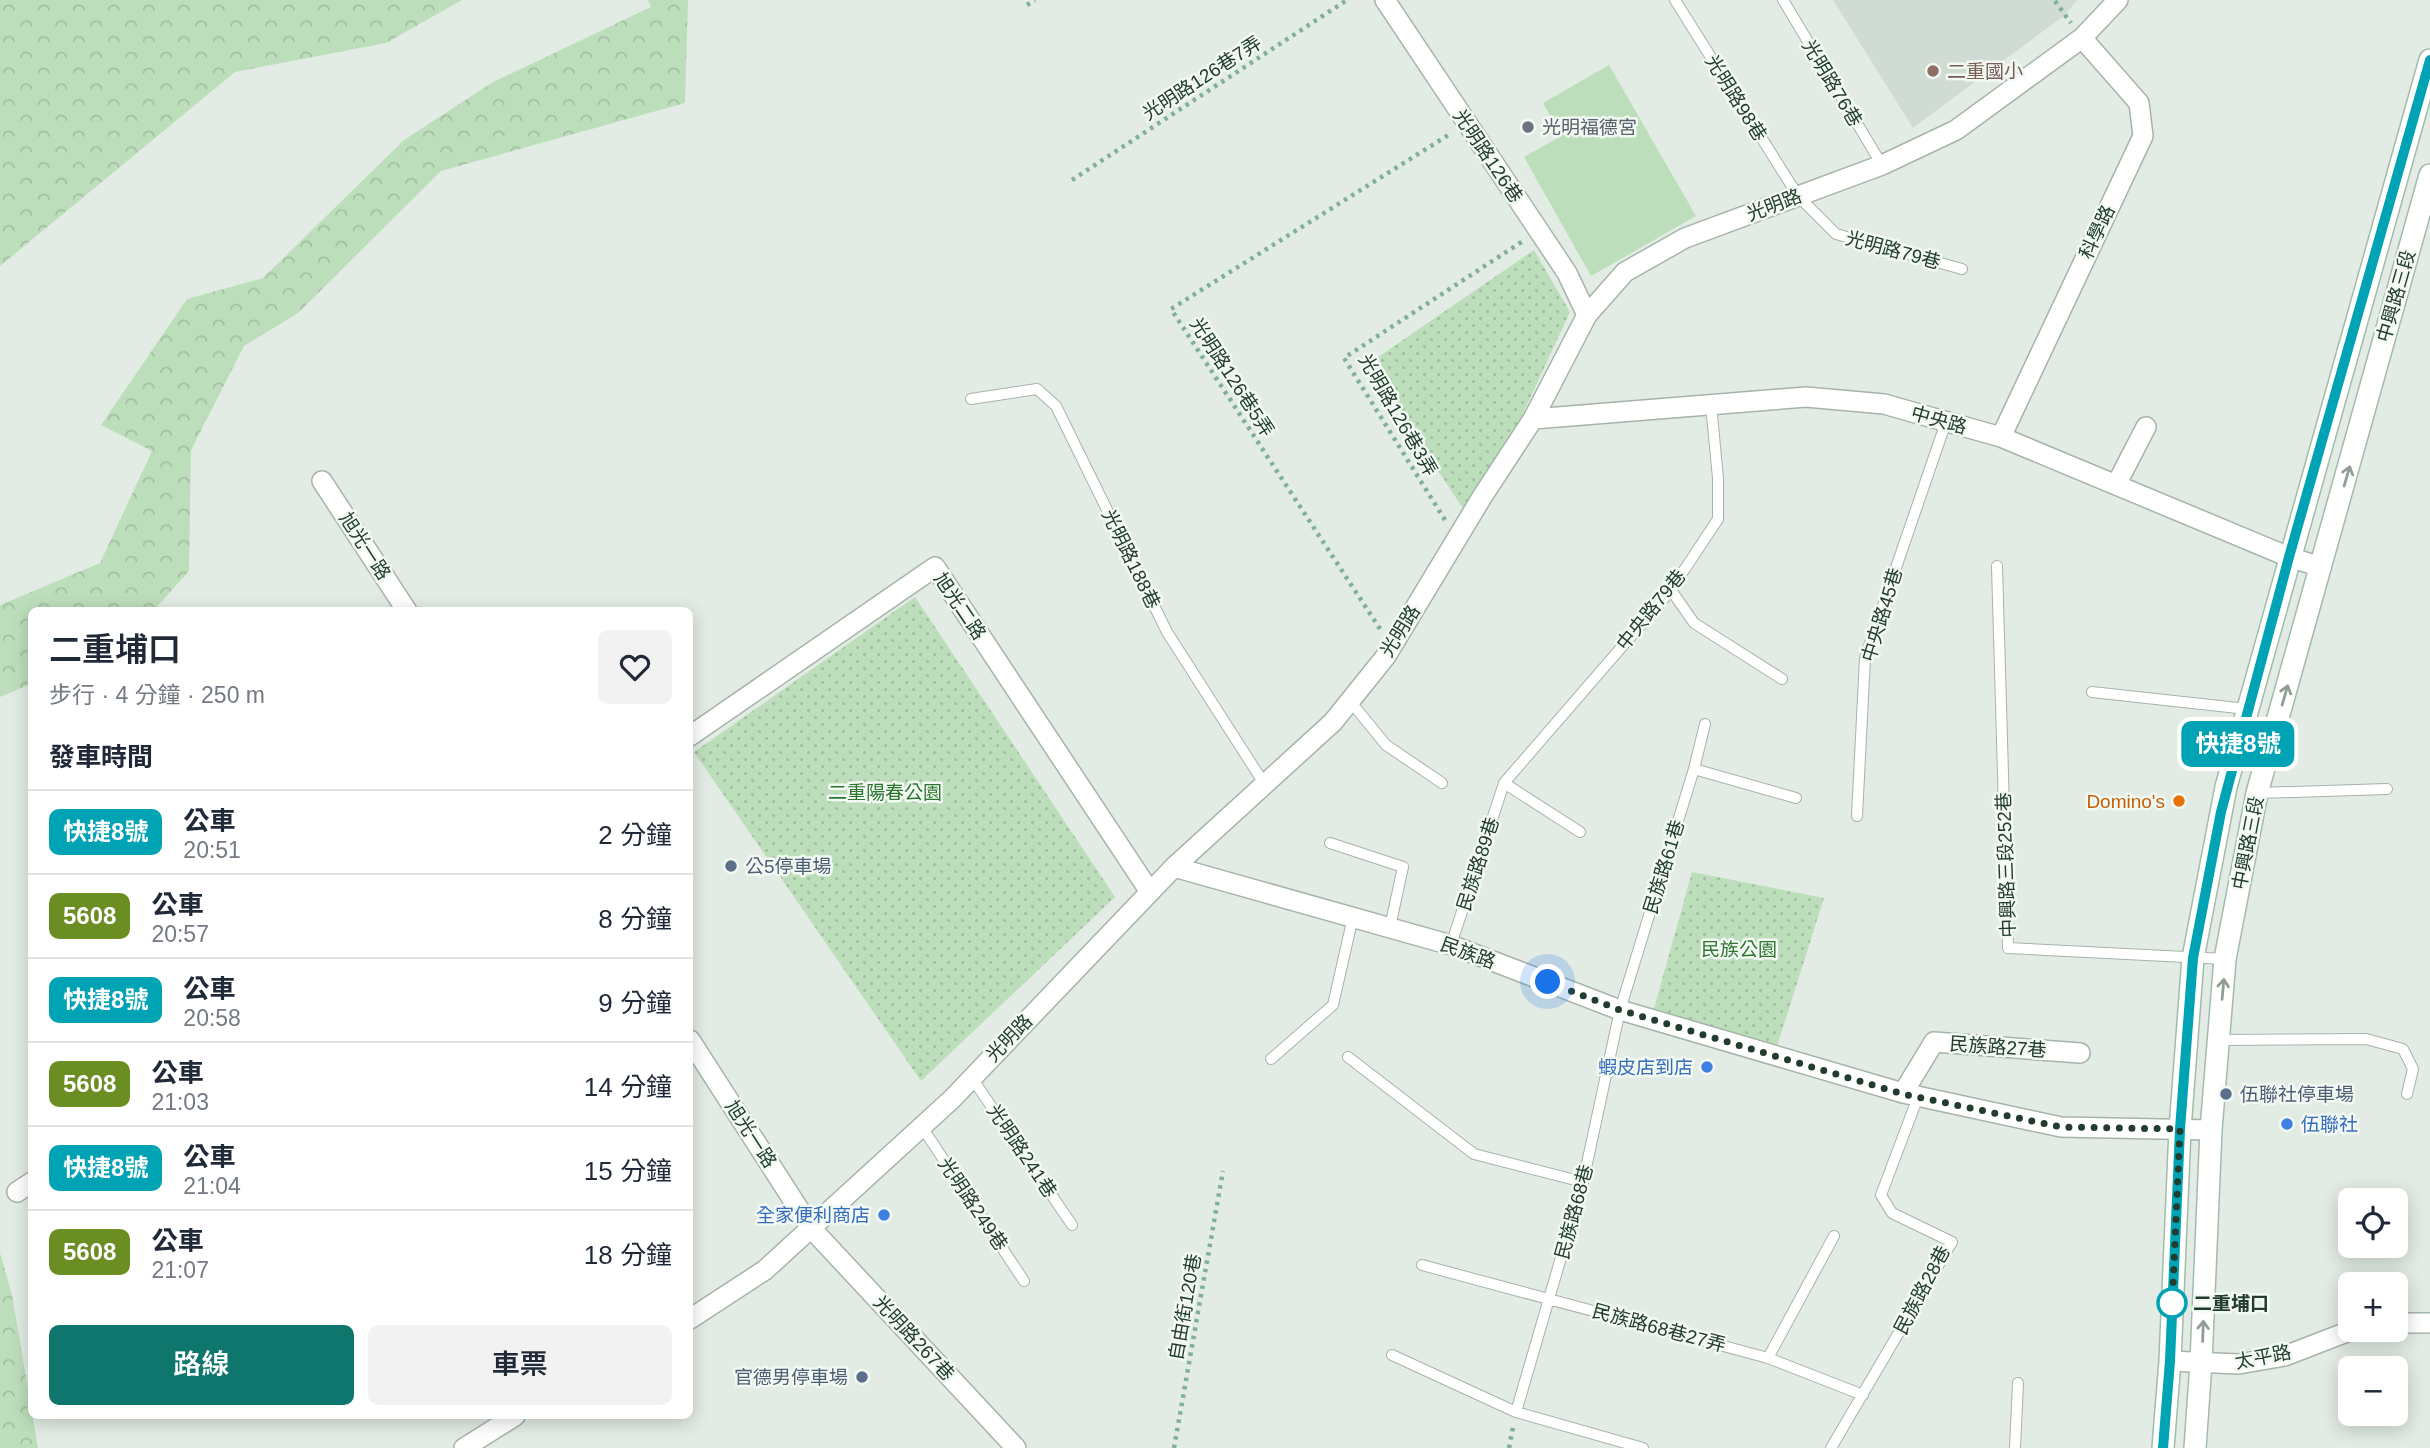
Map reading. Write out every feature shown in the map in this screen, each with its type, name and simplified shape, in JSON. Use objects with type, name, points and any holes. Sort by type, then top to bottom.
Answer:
[{"type":"main road","name":"中興路三段","points":[[2164,1448],[2180,1129],[2193,958],[2226,787],[2289,557],[2422,123],[2430,60]]},
{"type":"main road","name":"中興路三段","points":[[2195,1448],[2202,1363],[2211,1130],[2225,959],[2257,793],[2430,175]]},
{"type":"street","name":"光明路126巷","points":[[1385,0],[1567,273],[1587,315]]},
{"type":"street","name":"光明路","points":[[693,1317],[765,1270],[952,1100],[971,1077],[1174,867],[1333,723],[1391,647],[1533,419],[1587,315],[1625,272],[1685,239],[1882,165],[1956,130],[2082,37],[2118,0]]},
{"type":"street","name":"科學路","points":[[2001,437],[2143,136],[2139,103],[2082,37]]},
{"type":"street","name":"中央路","points":[[1533,419],[1806,397],[1884,404],[2001,437],[2289,557],[2321,567]]},
{"type":"street","points":[[2116,485],[2146,427]]},
{"type":"street","name":"旭光一路","points":[[322,481],[404,607]]},
{"type":"street","name":"旭光二路","points":[[693,734],[935,567],[1150,892]]},
{"type":"street","name":"民族路","points":[[1174,867],[1451,945],[1620,1010],[1910,1095],[2061,1127],[2211,1130]]},
{"type":"street","name":"民族路27巷","points":[[1910,1095],[1934,1042],[2080,1053]]},
{"type":"street","name":"旭光一路","points":[[693,1045],[811,1228]]},
{"type":"street","name":"光明路267巷","points":[[811,1228],[1016,1448]]},
{"type":"street","points":[[2408,1323],[2430,1323]]},
{"type":"street","name":"太平路","points":[[2170,1361],[2239,1364],[2285,1356],[2338,1335]]},
{"type":"street","points":[[464,1448],[510,1419]]},
{"type":"lane","name":"光明路98巷","points":[[1675,0],[1798,195]]},
{"type":"lane","name":"光明路76巷","points":[[1783,0],[1882,165]]},
{"type":"lane","name":"光明路79巷","points":[[1798,195],[1836,234],[1962,269]]},
{"type":"lane","name":"光明路188巷","points":[[971,399],[1037,389],[1056,406],[1167,632],[1265,785]]},
{"type":"lane","name":"中央路79巷","points":[[1504,783],[1671,590],[1718,519],[1718,478],[1711,405]]},
{"type":"lane","name":"中央路45巷","points":[[1857,816],[1865,658],[1946,422]]},
{"type":"lane","name":"中興路三段252巷","points":[[1997,566],[2008,948],[2225,959]]},
{"type":"lane","points":[[1671,590],[1694,623],[1782,679]]},
{"type":"lane","points":[[2092,692],[2247,709]]},
{"type":"lane","points":[[1350,701],[1386,745],[1442,783]]},
{"type":"lane","name":"民族路61巷","points":[[1620,1010],[1694,769],[1705,724]]},
{"type":"lane","points":[[1694,769],[1796,798]]},
{"type":"lane","points":[[1504,783],[1580,832]]},
{"type":"lane","name":"民族路89巷","points":[[1451,945],[1504,783]]},
{"type":"lane","points":[[2257,793],[2387,789]]},
{"type":"lane","points":[[1330,843],[1403,867],[1390,928]]},
{"type":"lane","points":[[1272,1059],[1333,1005],[1353,917]]},
{"type":"lane","name":"民族路68巷","points":[[1516,1412],[1583,1182],[1620,1010]]},
{"type":"lane","points":[[2218,1040],[2366,1039],[2403,1049],[2413,1069],[2407,1094]]},
{"type":"lane","points":[[1348,1057],[1474,1153],[1583,1182]]},
{"type":"lane","name":"光明路241巷","points":[[971,1077],[1072,1224]]},
{"type":"lane","name":"民族路28巷","points":[[1864,1395],[1952,1242],[1892,1213],[1881,1195],[1910,1095]]},
{"type":"lane","name":"光明路249巷","points":[[922,1127],[1024,1281]]},
{"type":"lane","points":[[1768,1358],[1834,1236]]},
{"type":"lane","name":"民族路68巷27弄","points":[[1422,1265],[1768,1358],[1864,1395]]},
{"type":"lane","points":[[1392,1355],[1516,1412],[1643,1448]]},
{"type":"lane","points":[[2015,1448],[2018,1383]]},
{"type":"lane","points":[[1831,1448],[1864,1395]]},
{"type":"path","points":[[1027,5],[1035,0]]},
{"type":"path","name":"光明路126巷7弄","points":[[1072,180],[1347,0]]},
{"type":"path","name":"光明路126巷5弄","points":[[1391,647],[1171,309],[1466,124]]},
{"type":"path","name":"光明路126巷3弄","points":[[1457,539],[1344,358],[1538,231]]},
{"type":"path","name":"自由街120巷","points":[[1174,1448],[1223,1171]]},
{"type":"path","points":[[1509,1448],[1516,1412]]},
{"type":"shaded area","name":"二重國小","points":[[1833,0],[2077,0],[2065,15],[1913,128]]},
{"type":"green space","points":[[0,0],[462,0],[386,43],[235,72],[0,266]]},
{"type":"green space","points":[[648,0],[688,0],[685,103],[441,171],[298,313],[244,346],[191,450],[189,571],[157,607],[28,607],[28,685],[0,697],[0,605],[100,563],[152,451],[101,425],[187,299],[263,278],[404,140],[493,82],[651,7]]},
{"type":"green space","points":[[1609,65],[1696,216],[1591,276],[1524,157],[1561,136],[1543,103]]},
{"type":"green space","points":[[1534,250],[1570,312],[1520,420],[1464,510],[1368,364]]},
{"type":"green space","name":"二重陽春公園","points":[[915,597],[1115,897],[921,1081],[694,752]]},
{"type":"green space","name":"民族公園","points":[[1692,872],[1824,898],[1773,1059],[1650,1023]]},
{"type":"green space","points":[[0,1253],[12,1295],[28,1389],[28,1419],[33,1419],[38,1448],[0,1448]]},
{"type":"bus line","name":"快捷8號","points":[[2163,1448],[2170,1361],[2180,1129],[2193,958],[2221,812],[2289,557],[2430,60]]},
{"type":"place","name":"二重國小","points":[[1933,71]]},
{"type":"place","name":"光明福德宮","points":[[1528,127]]},
{"type":"place","name":"Domino's","points":[[2179,801]]},
{"type":"place","name":"公5停車場","points":[[731,866]]},
{"type":"place","name":"蝦皮店到店","points":[[1707,1067]]},
{"type":"place","name":"伍聯社停車場","points":[[2226,1094]]},
{"type":"place","name":"伍聯社","points":[[2287,1124]]},
{"type":"place","name":"全家便利商店","points":[[884,1215]]},
{"type":"place","name":"二重埔口","points":[[2172,1303]]},
{"type":"place","name":"官德男停車場","points":[[862,1377]]},
{"type":"route","points":[[1548,982],[1620,1010],[1903,1094],[2061,1127],[2180,1129],[2172,1310],[2172,1303]]}]
